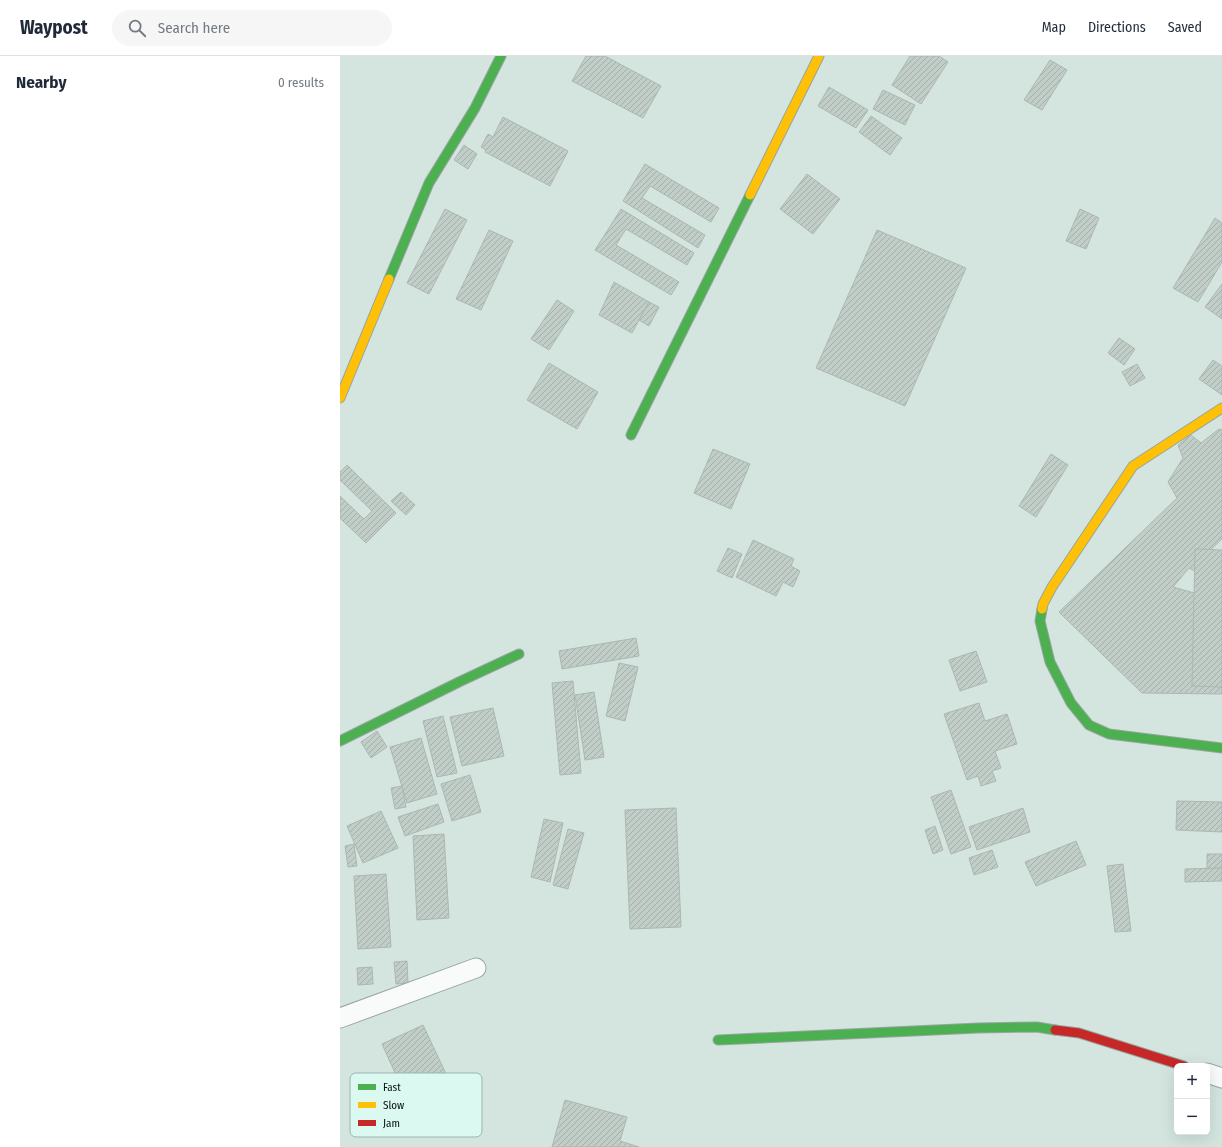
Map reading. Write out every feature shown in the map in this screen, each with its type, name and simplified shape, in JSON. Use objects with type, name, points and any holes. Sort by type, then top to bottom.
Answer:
[{"type":"street","points":[[340,398],[429,183],[475,108],[501,56]]},
{"type":"street","points":[[631,434],[819,56]]},
{"type":"street","points":[[1222,408],[1133,466],[1052,587],[1043,604],[1040,621],[1050,662],[1071,703],[1089,725],[1109,734],[1222,748]]},
{"type":"street","points":[[340,741],[519,654]]},
{"type":"street","points":[[340,1018],[476,968]]},
{"type":"street","points":[[718,1040],[978,1028],[1037,1027],[1079,1033],[1174,1063]]},
{"type":"building","points":[[586,56],[605,56],[661,86],[643,118],[572,81]]},
{"type":"building","points":[[910,56],[939,56],[948,62],[921,104],[892,85]]},
{"type":"building","points":[[1050,60],[1067,70],[1042,110],[1024,100]]},
{"type":"building","points":[[829,87],[868,110],[856,128],[818,106]]},
{"type":"building","points":[[883,90],[915,105],[905,125],[873,109]]},
{"type":"building","points":[[871,116],[902,138],[890,155],[859,132]]},
{"type":"building","points":[[503,117],[568,151],[550,186],[485,152],[486,150],[481,147],[488,134],[493,137]]},
{"type":"building","points":[[464,145],[477,154],[468,169],[454,160]]},
{"type":"building","points":[[645,164],[719,208],[711,222],[650,186],[642,198],[705,235],[698,248],[623,201]]},
{"type":"building","points":[[807,174],[840,199],[813,234],[780,209]]},
{"type":"building","points":[[445,209],[467,220],[429,294],[407,283]]},
{"type":"building","points":[[621,209],[694,253],[687,265],[626,229],[616,245],[679,282],[671,295],[595,250]]},
{"type":"building","points":[[1080,209],[1099,218],[1086,249],[1066,241]]},
{"type":"building","points":[[1215,218],[1222,223],[1222,262],[1198,302],[1173,288]]},
{"type":"building","points":[[489,230],[513,241],[481,310],[456,299]]},
{"type":"building","points":[[877,230],[966,268],[905,406],[816,368]]},
{"type":"building","points":[[614,282],[649,302],[632,333],[599,315]]},
{"type":"building","points":[[1222,284],[1222,319],[1205,307]]},
{"type":"building","points":[[557,300],[574,311],[549,350],[531,339]]},
{"type":"building","points":[[649,302],[659,307],[649,326],[639,320]]},
{"type":"building","points":[[1119,338],[1135,349],[1124,365],[1108,353]]},
{"type":"building","points":[[1213,360],[1222,366],[1222,395],[1199,379]]},
{"type":"building","points":[[549,363],[598,392],[577,429],[527,400]]},
{"type":"building","points":[[1137,364],[1145,378],[1130,386],[1122,372]]},
{"type":"building","points":[[1219,429],[1222,430],[1222,539],[1203,557],[1222,558],[1222,694],[1142,693],[1059,612],[1177,498],[1168,482],[1183,458],[1178,445],[1191,435],[1201,443]],"holes":[[[1189,568],[1198,573],[1198,594],[1173,587]]]},
{"type":"building","points":[[713,449],[750,464],[731,509],[694,493]]},
{"type":"building","points":[[1051,454],[1068,465],[1036,517],[1019,506]]},
{"type":"building","points":[[347,465],[396,513],[366,543],[340,518],[340,496],[364,519],[372,511],[340,480],[340,472]]},
{"type":"building","points":[[401,492],[415,505],[406,515],[391,501]]},
{"type":"building","points":[[753,540],[794,559],[791,566],[800,571],[793,587],[783,582],[776,596],[736,577]]},
{"type":"building","points":[[728,548],[742,554],[732,578],[717,571]]},
{"type":"building","points":[[1195,549],[1222,550],[1222,687],[1192,686]]},
{"type":"building","points":[[636,638],[639,656],[562,669],[559,651]]},
{"type":"building","points":[[976,651],[987,682],[960,691],[949,660]]},
{"type":"building","points":[[619,663],[638,667],[625,721],[606,716]]},
{"type":"building","points":[[573,681],[581,773],[560,775],[552,683]]},
{"type":"building","points":[[594,692],[604,757],[585,760],[575,695]]},
{"type":"building","points":[[979,703],[985,721],[1007,714],[1017,744],[995,751],[1001,768],[992,771],[996,781],[981,786],[978,776],[967,780],[944,714]]},
{"type":"building","points":[[493,708],[504,756],[462,766],[450,717]]},
{"type":"building","points":[[443,716],[457,773],[437,777],[423,721]]},
{"type":"building","points":[[377,731],[387,747],[371,758],[361,742]]},
{"type":"building","points":[[421,738],[437,794],[407,803],[390,747]]},
{"type":"building","points":[[470,775],[481,812],[452,821],[441,784]]},
{"type":"building","points":[[402,786],[406,807],[395,809],[391,788]]},
{"type":"building","points":[[951,790],[971,847],[951,854],[931,797]]},
{"type":"building","points":[[1177,801],[1222,802],[1222,832],[1176,830]]},
{"type":"building","points":[[438,804],[444,822],[405,836],[398,817]]},
{"type":"building","points":[[676,808],[681,927],[630,929],[625,810]]},
{"type":"building","points":[[1023,808],[1030,832],[977,850],[969,827]]},
{"type":"building","points":[[381,811],[398,848],[363,863],[347,826]]},
{"type":"building","points":[[544,819],[563,823],[550,882],[531,877]]},
{"type":"building","points":[[935,826],[943,850],[933,854],[925,830]]},
{"type":"building","points":[[568,829],[584,833],[568,889],[553,885]]},
{"type":"building","points":[[444,834],[449,918],[417,920],[413,836]]},
{"type":"building","points":[[1076,841],[1086,865],[1036,886],[1025,862]]},
{"type":"building","points":[[354,844],[357,866],[348,867],[345,846]]},
{"type":"building","points":[[992,850],[998,867],[974,875],[969,858]]},
{"type":"building","points":[[1207,854],[1222,854],[1222,868],[1207,869]]},
{"type":"building","points":[[1123,864],[1131,931],[1115,932],[1107,866]]},
{"type":"building","points":[[1222,868],[1222,881],[1185,882],[1185,869]]},
{"type":"building","points":[[386,874],[391,947],[358,949],[354,876]]},
{"type":"building","points":[[407,961],[408,983],[396,984],[394,962]]},
{"type":"building","points":[[372,967],[373,984],[358,985],[357,968]]},
{"type":"building","points":[[423,1025],[446,1073],[395,1073],[382,1044]]},
{"type":"building","points":[[565,1100],[627,1117],[620,1141],[639,1147],[552,1147]]},
{"type":"traffic: fast","points":[[389,279],[429,183],[475,108],[501,56]]},
{"type":"traffic: fast","points":[[631,435],[750,195]]},
{"type":"traffic: fast","points":[[1042,609],[1040,621],[1050,662],[1071,703],[1089,725],[1109,734],[1222,748]]},
{"type":"traffic: fast","points":[[340,741],[519,654]]},
{"type":"traffic: fast","points":[[718,1040],[978,1028],[1037,1027],[1055,1030]]},
{"type":"traffic: slow","points":[[750,195],[819,56]]},
{"type":"traffic: slow","points":[[340,398],[389,279]]},
{"type":"traffic: slow","points":[[1042,609],[1052,587],[1133,466],[1222,408]]},
{"type":"traffic: jam","points":[[1055,1030],[1079,1033],[1174,1063]]}]
